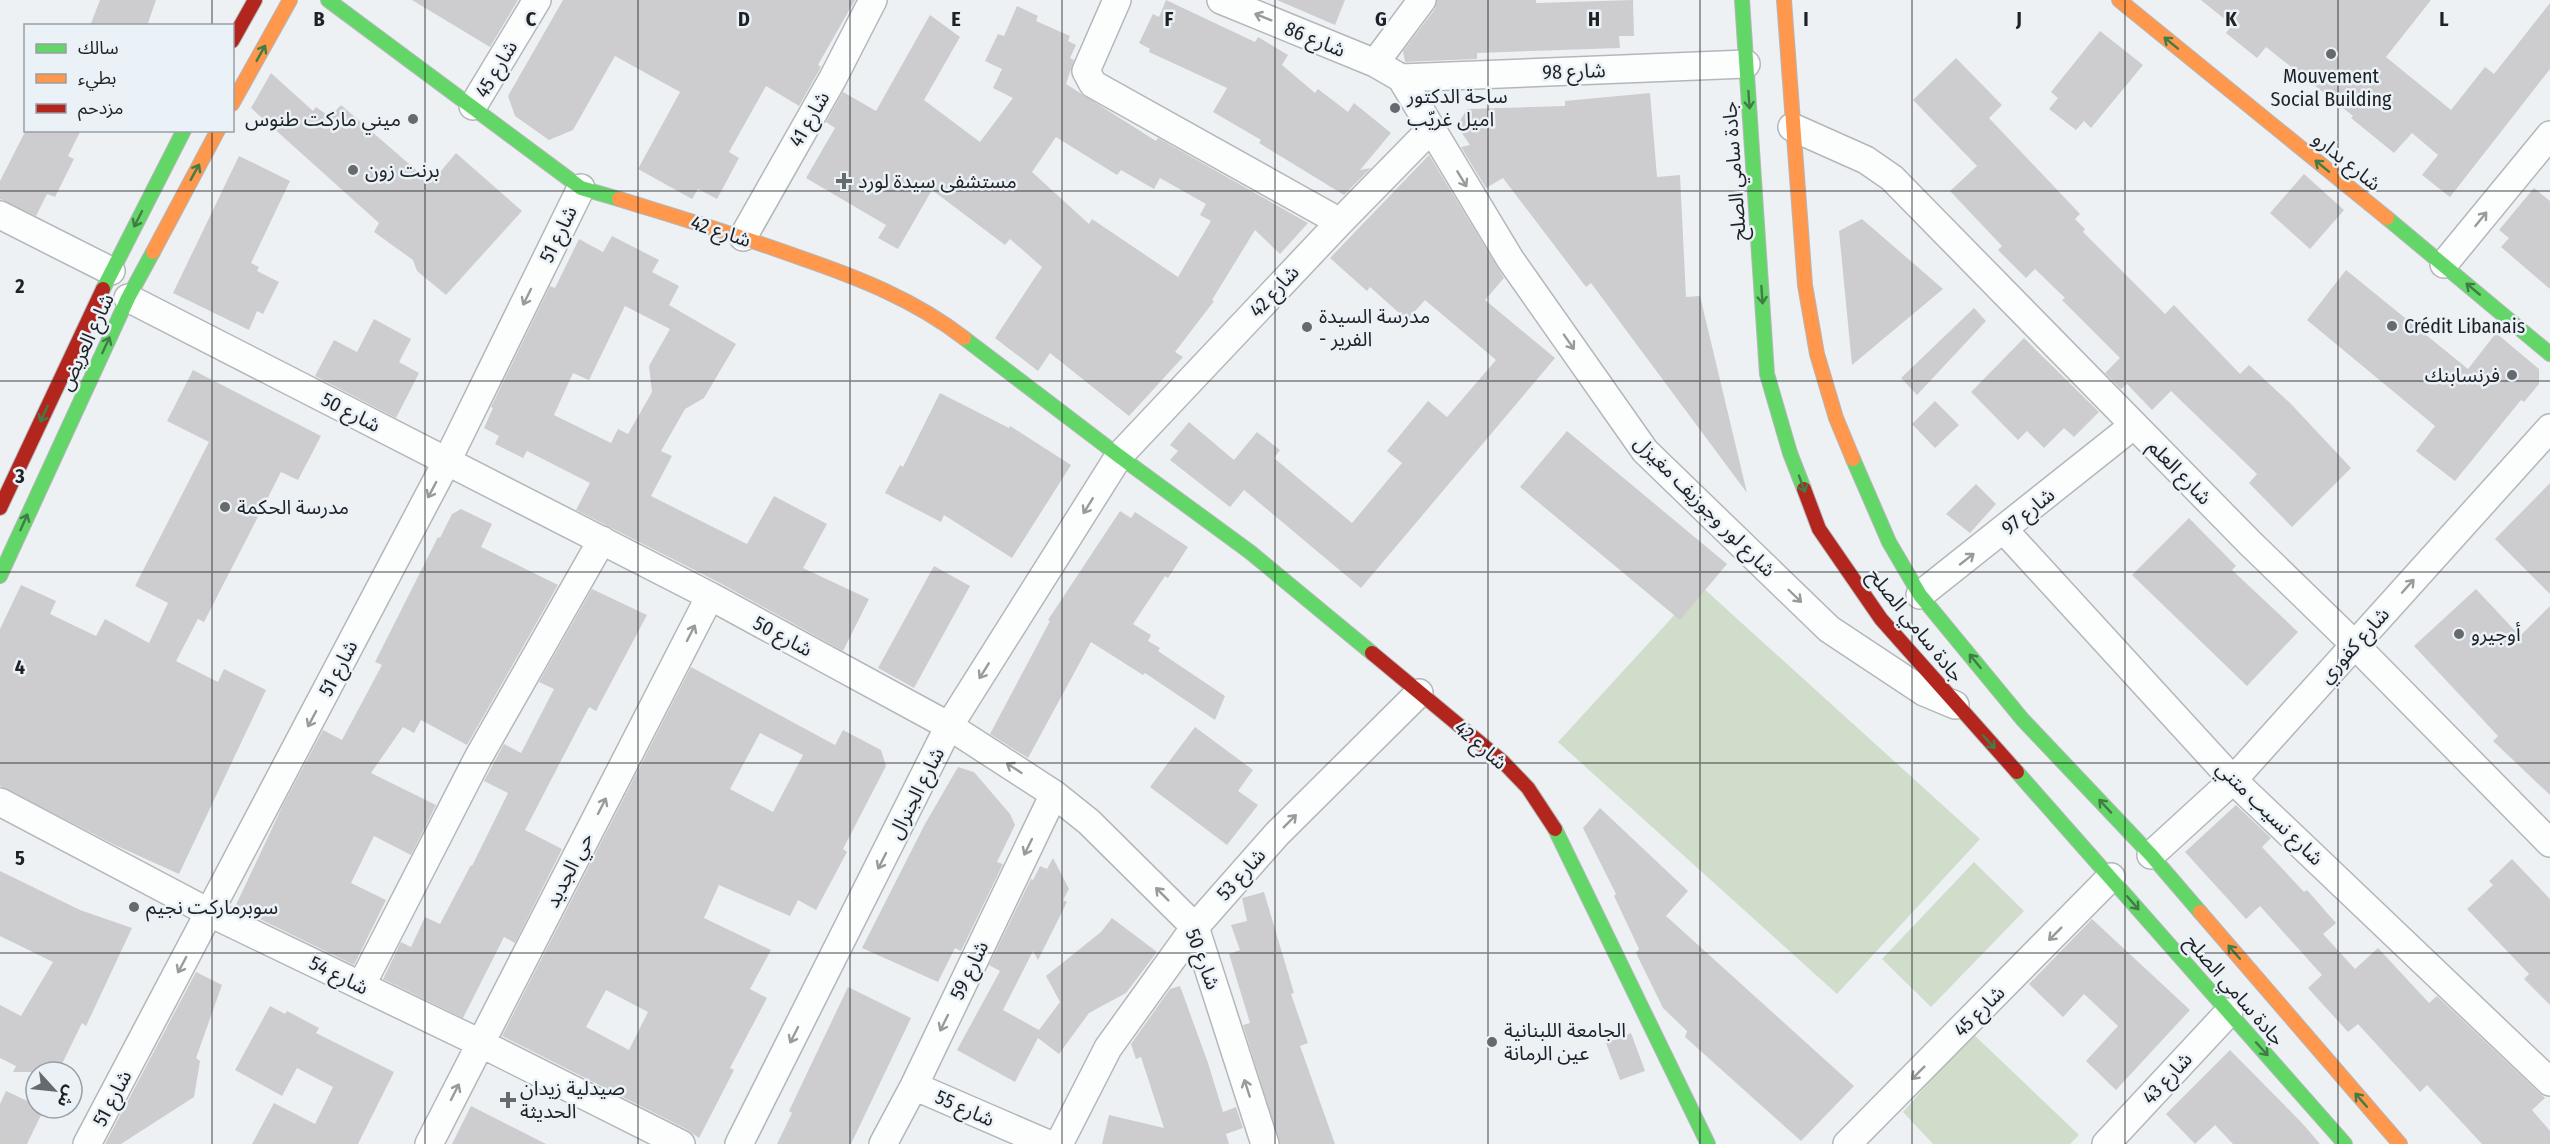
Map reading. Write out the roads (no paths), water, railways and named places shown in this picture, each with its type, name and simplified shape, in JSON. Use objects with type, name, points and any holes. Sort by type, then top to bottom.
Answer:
[{"type":"main road","points":[[234,37],[255,0]]},
{"type":"main road","points":[[234,100],[290,0]]},
{"type":"main road","name":"شارع 42","points":[[328,0],[581,188],[743,237],[855,277],[906,300],[957,332],[1119,456],[1250,552],[1419,693],[1528,788],[1553,824],[1708,1144]]},
{"type":"main road","name":"جادة سامي الصلح","points":[[1742,0],[1767,375],[1790,453],[1819,528],[1881,619],[2345,1144]]},
{"type":"main road","name":"جادة سامي الصلح","points":[[1784,0],[1805,285],[1817,354],[1836,418],[1889,542],[1920,595],[2023,720],[2151,855],[2400,1144]]},
{"type":"main road","name":"شارع بدارو","points":[[2119,0],[2444,264],[2550,354]]},
{"type":"main road","name":"شارع العريض","points":[[0,508],[111,271],[183,132]]},
{"type":"main road","name":"شارع العريض","points":[[0,576],[128,298],[217,132]]},
{"type":"street","name":"شارع 45","points":[[473,106],[537,0]]},
{"type":"street","name":"شارع 41","points":[[743,237],[832,80],[873,0]]},
{"type":"street","points":[[1117,0],[1086,71],[1093,84],[1340,222]]},
{"type":"street","name":"شارع 86","points":[[1221,0],[1375,63],[1401,78]]},
{"type":"street","points":[[1375,63],[1422,0]]},
{"type":"street","name":"شارع 98","points":[[1401,78],[1746,64]]},
{"type":"street","name":"شارع لور وجوزيف مغيزل","points":[[1401,78],[1510,259],[1645,451],[1829,630],[1924,692],[1957,706]]},
{"type":"street","name":"شارع العلم","points":[[1792,127],[1866,160],[1892,178],[2248,542],[2355,645],[2550,843]]},
{"type":"street","name":"شارع 42","points":[[1119,456],[1431,129]]},
{"type":"street","points":[[2444,264],[2550,135]]},
{"type":"street","name":"شارع 51","points":[[87,1144],[447,461],[581,188]]},
{"type":"street","points":[[0,215],[111,271]]},
{"type":"street","name":"شارع 50","points":[[128,298],[710,596],[949,726],[1054,794],[1089,822],[1194,927],[1265,1144]]},
{"type":"street","name":"شارع 97","points":[[1920,595],[2134,425]]},
{"type":"street","name":"شارع كفوري","points":[[2151,855],[2233,780],[2550,428]]},
{"type":"street","name":"شارع الجنرال","points":[[740,1144],[949,726],[1119,456]]},
{"type":"street","name":"شارع نسيب متني","points":[[2004,530],[2233,780],[2550,1082]]},
{"type":"street","points":[[361,986],[478,758],[602,540]]},
{"type":"street","name":"حي الجديد","points":[[429,1144],[710,596]]},
{"type":"street","name":"شارع 53","points":[[1059,1144],[1108,1048],[1194,927],[1278,834],[1419,693]]},
{"type":"street","name":"شارع 59","points":[[883,1144],[914,1086],[1054,794]]},
{"type":"street","name":"شارع 54","points":[[0,802],[210,913],[480,1043],[681,1144]]},
{"type":"street","name":"شارع 45","points":[[1847,1144],[2111,877]]},
{"type":"street","name":"شارع 43","points":[[2106,1144],[2229,1012]]},
{"type":"street","name":"شارع 55","points":[[914,1086],[1048,1144]]},
{"type":"place","name":"Mouvement Social Building","points":[[2331,54]]},
{"type":"place","name":"ساحة الدكتور اميل غريّب","points":[[1395,108]]},
{"type":"place","name":"ميني ماركت طنوس","points":[[413,119]]},
{"type":"place","name":"برنت زون","points":[[353,170]]},
{"type":"place","name":"مستشفى سيدة لورد","points":[[844,181]]},
{"type":"place","name":"Crédit Libanais","points":[[2392,326]]},
{"type":"place","name":"مدرسة السيدة - الفرير","points":[[1307,327]]},
{"type":"place","name":"فرنسابنك","points":[[2512,375]]},
{"type":"place","name":"مدرسة الحكمة","points":[[225,507]]},
{"type":"place","name":"أوجيرو","points":[[2459,634]]},
{"type":"place","name":"سوبرماركت نجيم","points":[[134,907]]},
{"type":"place","name":"الجامعة اللبنانية عين الرمانة","points":[[1492,1042]]},
{"type":"place","name":"صيدلية زيدان الحديثة","points":[[508,1100]]}]
